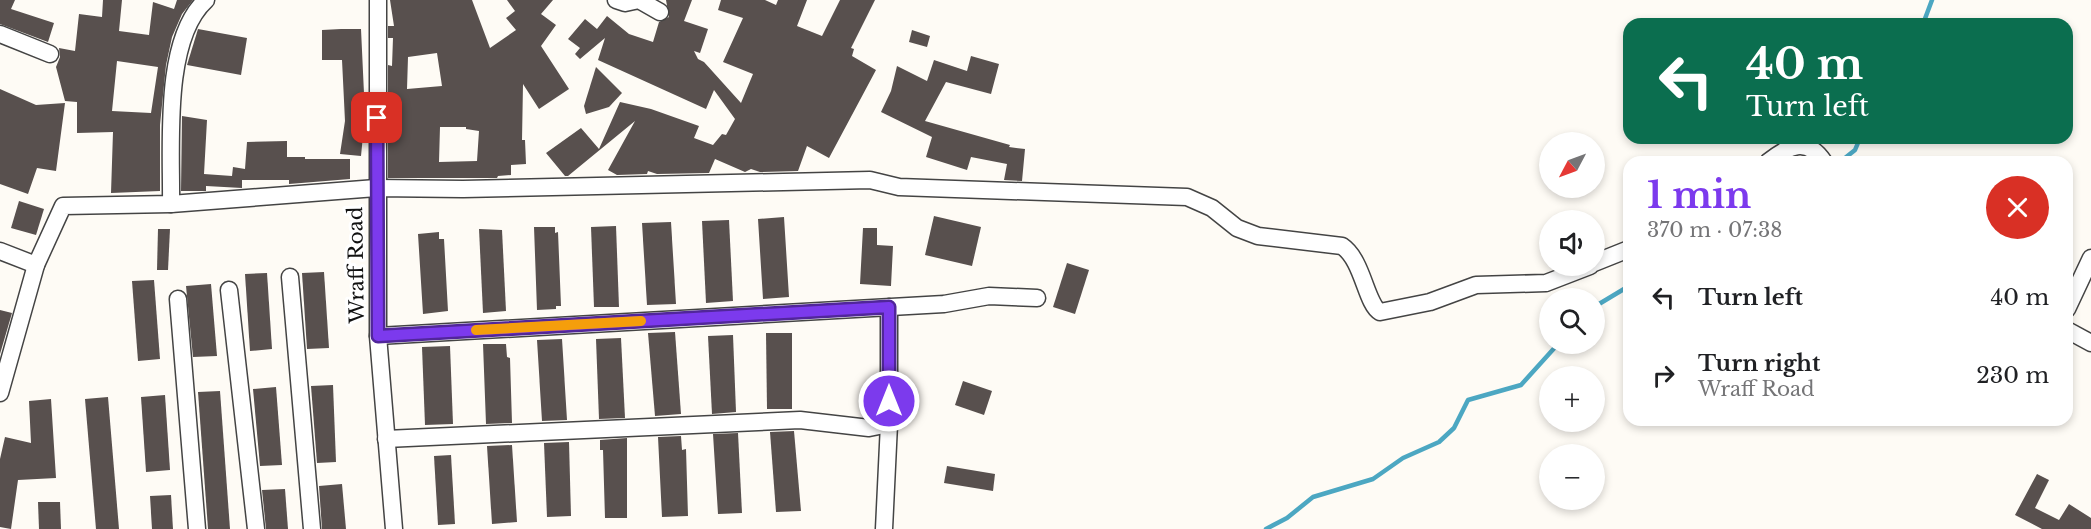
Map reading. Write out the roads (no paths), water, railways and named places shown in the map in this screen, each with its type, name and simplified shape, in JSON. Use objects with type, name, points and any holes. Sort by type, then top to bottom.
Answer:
[{"type":"street","points":[[171,204],[176,65],[187,30],[206,0]]},
{"type":"street","name":"Wraff Road","points":[[378,0],[376,188],[378,336],[394,529]]},
{"type":"street","points":[[616,0],[624,3],[639,0],[660,12]]},
{"type":"street","points":[[0,34],[50,54]]},
{"type":"street","points":[[1775,156],[1797,144],[1813,148],[1819,156]]},
{"type":"street","points":[[0,393],[36,265],[63,206],[171,204],[376,188],[463,189],[597,184],[870,180],[899,187],[1187,197],[1212,208],[1237,228],[1258,236],[1342,246],[1352,255],[1371,294],[1372,304],[1380,312],[1430,302],[1476,285],[1546,283],[1564,276]]},
{"type":"street","points":[[0,251],[36,265]]},
{"type":"street","points":[[1605,259],[1623,252]]},
{"type":"street","points":[[2073,296],[2091,258]]},
{"type":"street","points":[[290,277],[312,529]]},
{"type":"street","points":[[229,290],[256,529]]},
{"type":"street","points":[[378,336],[944,304],[989,296],[1037,298]]},
{"type":"street","points":[[178,299],[197,529]]},
{"type":"street","points":[[884,529],[889,307]]},
{"type":"street","points":[[2073,333],[2091,343]]},
{"type":"street","points":[[386,439],[800,420],[869,428],[888,424]]},
{"type":"waterway","points":[[1925,18],[1932,0]]},
{"type":"waterway","points":[[1848,156],[1855,150],[1858,144]]},
{"type":"waterway","points":[[1605,300],[1623,290]]},
{"type":"waterway","points":[[1266,529],[1287,518],[1313,497],[1373,479],[1403,458],[1439,442],[1454,428],[1468,400],[1521,385],[1549,354]]}]
